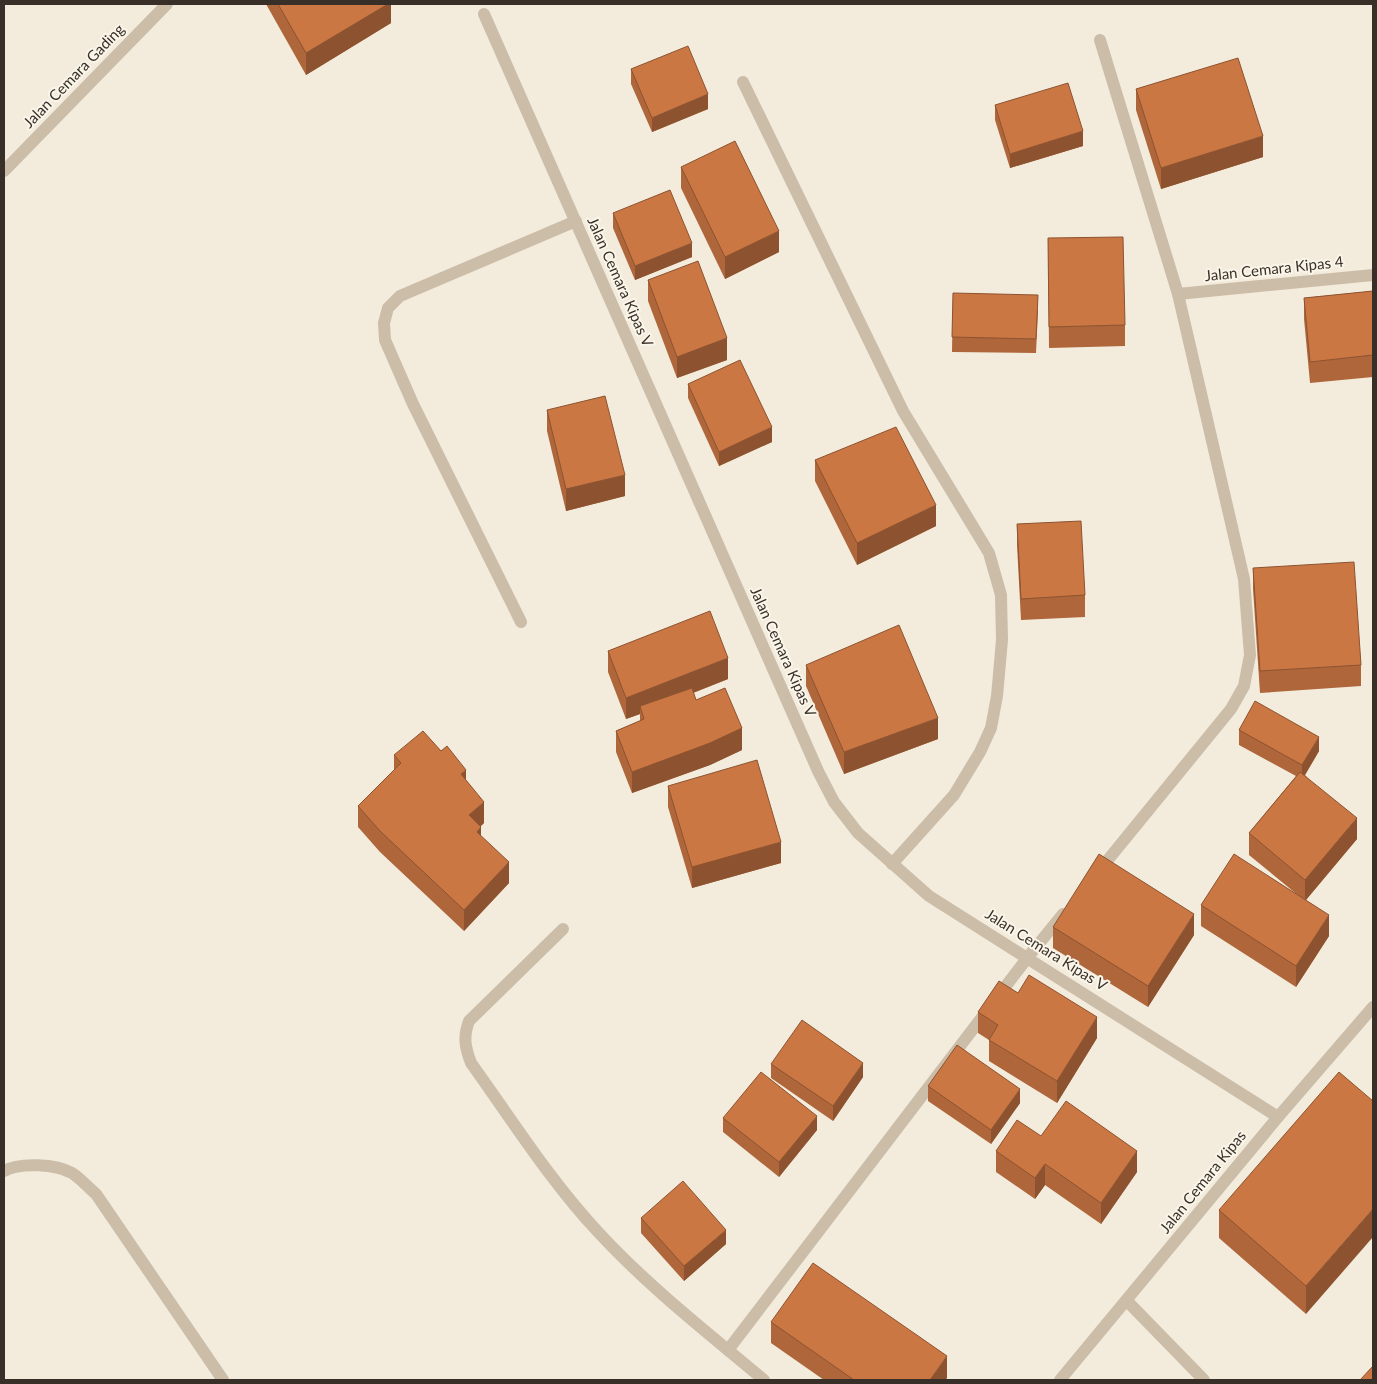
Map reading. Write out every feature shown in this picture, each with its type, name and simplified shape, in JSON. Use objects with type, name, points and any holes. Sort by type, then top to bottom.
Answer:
[{"type":"street","name":"Jalan Cemara Gading","points":[[4,171],[167,4]]},
{"type":"street","name":"Jalan Cemara Kipas V","points":[[484,14],[818,771],[834,802],[858,833],[929,896],[1278,1117]]},
{"type":"street","points":[[1090,882],[1232,709],[1244,686],[1250,655],[1244,579],[1178,294],[1100,40]]},
{"type":"street","points":[[743,82],[903,411],[989,553],[1001,595],[1002,640],[998,696],[990,728],[980,752],[954,795],[892,864]]},
{"type":"street","points":[[521,622],[412,404],[385,340],[384,323],[388,308],[400,296],[576,221]]},
{"type":"street","name":"Jalan Cemara Kipas 4","points":[[1178,294],[1373,275]]},
{"type":"street","points":[[728,1350],[1028,957],[1071,905]]},
{"type":"street","points":[[563,929],[476,1012],[469,1021],[465,1033],[465,1047],[471,1063],[572,1203],[625,1260],[764,1380]]},
{"type":"street","name":"Jalan Cemara Kipas","points":[[1060,1380],[1278,1117],[1373,1007]]},
{"type":"street","points":[[4,1171],[10,1168],[47,1165],[72,1173],[96,1194],[223,1380]]},
{"type":"street","points":[[1127,1301],[1204,1380]]},
{"type":"building","points":[[278,4],[388,4],[306,53]]},
{"type":"building","points":[[688,46],[708,94],[652,118],[631,69]]},
{"type":"building","points":[[1238,58],[1263,136],[1161,168],[1136,89]]},
{"type":"building","points":[[1068,83],[1083,131],[1010,154],[995,105]]},
{"type":"building","points":[[735,141],[779,231],[725,257],[681,167]]},
{"type":"building","points":[[670,190],[692,243],[635,266],[613,213]]},
{"type":"building","points":[[1123,237],[1125,325],[1049,327],[1048,238]]},
{"type":"building","points":[[698,261],[727,338],[677,357],[648,280]]},
{"type":"building","points":[[1373,291],[1373,355],[1310,362],[1304,298]]},
{"type":"building","points":[[953,293],[1038,295],[1036,339],[952,337]]},
{"type":"building","points":[[740,360],[772,427],[719,452],[688,384]]},
{"type":"building","points":[[605,396],[625,475],[566,489],[547,410]]},
{"type":"building","points":[[896,427],[936,505],[857,543],[815,460]]},
{"type":"building","points":[[1081,521],[1085,595],[1021,599],[1017,524]]},
{"type":"building","points":[[1354,562],[1361,665],[1260,671],[1253,568]]},
{"type":"building","points":[[710,611],[728,658],[626,698],[608,651]]},
{"type":"building","points":[[899,625],[938,718],[844,752],[806,665]]},
{"type":"building","points":[[692,688],[696,700],[725,688],[742,728],[710,743],[632,772],[616,731],[644,719],[640,706]]},
{"type":"building","points":[[1255,701],[1319,737],[1302,765],[1239,730]]},
{"type":"building","points":[[423,731],[441,751],[447,746],[466,770],[461,774],[484,802],[469,815],[481,827],[477,832],[509,862],[464,910],[380,831],[358,806],[401,763],[394,755]]},
{"type":"building","points":[[757,760],[781,842],[692,867],[668,786]]},
{"type":"building","points":[[1300,772],[1357,818],[1305,880],[1249,833]]},
{"type":"building","points":[[1099,854],[1194,914],[1148,986],[1053,927]]},
{"type":"building","points":[[1234,854],[1329,915],[1296,966],[1201,905]]},
{"type":"building","points":[[1029,975],[1097,1017],[1057,1081],[989,1040],[998,1025],[978,1012],[999,981],[1018,993]]},
{"type":"building","points":[[802,1020],[863,1063],[833,1106],[771,1064]]},
{"type":"building","points":[[957,1045],[1020,1089],[991,1130],[928,1086]]},
{"type":"building","points":[[761,1072],[817,1116],[779,1162],[723,1118]]},
{"type":"building","points":[[1339,1072],[1373,1101],[1373,1209],[1306,1286],[1219,1210]]},
{"type":"building","points":[[1066,1101],[1137,1151],[1101,1203],[1045,1164],[1035,1178],[996,1151],[1017,1120],[1041,1136]]},
{"type":"building","points":[[683,1181],[726,1230],[684,1266],[641,1218]]},
{"type":"building","points":[[813,1263],[947,1356],[930,1380],[854,1380],[771,1322]]},
{"type":"building","points":[[1373,1366],[1373,1380],[1360,1380]]}]
